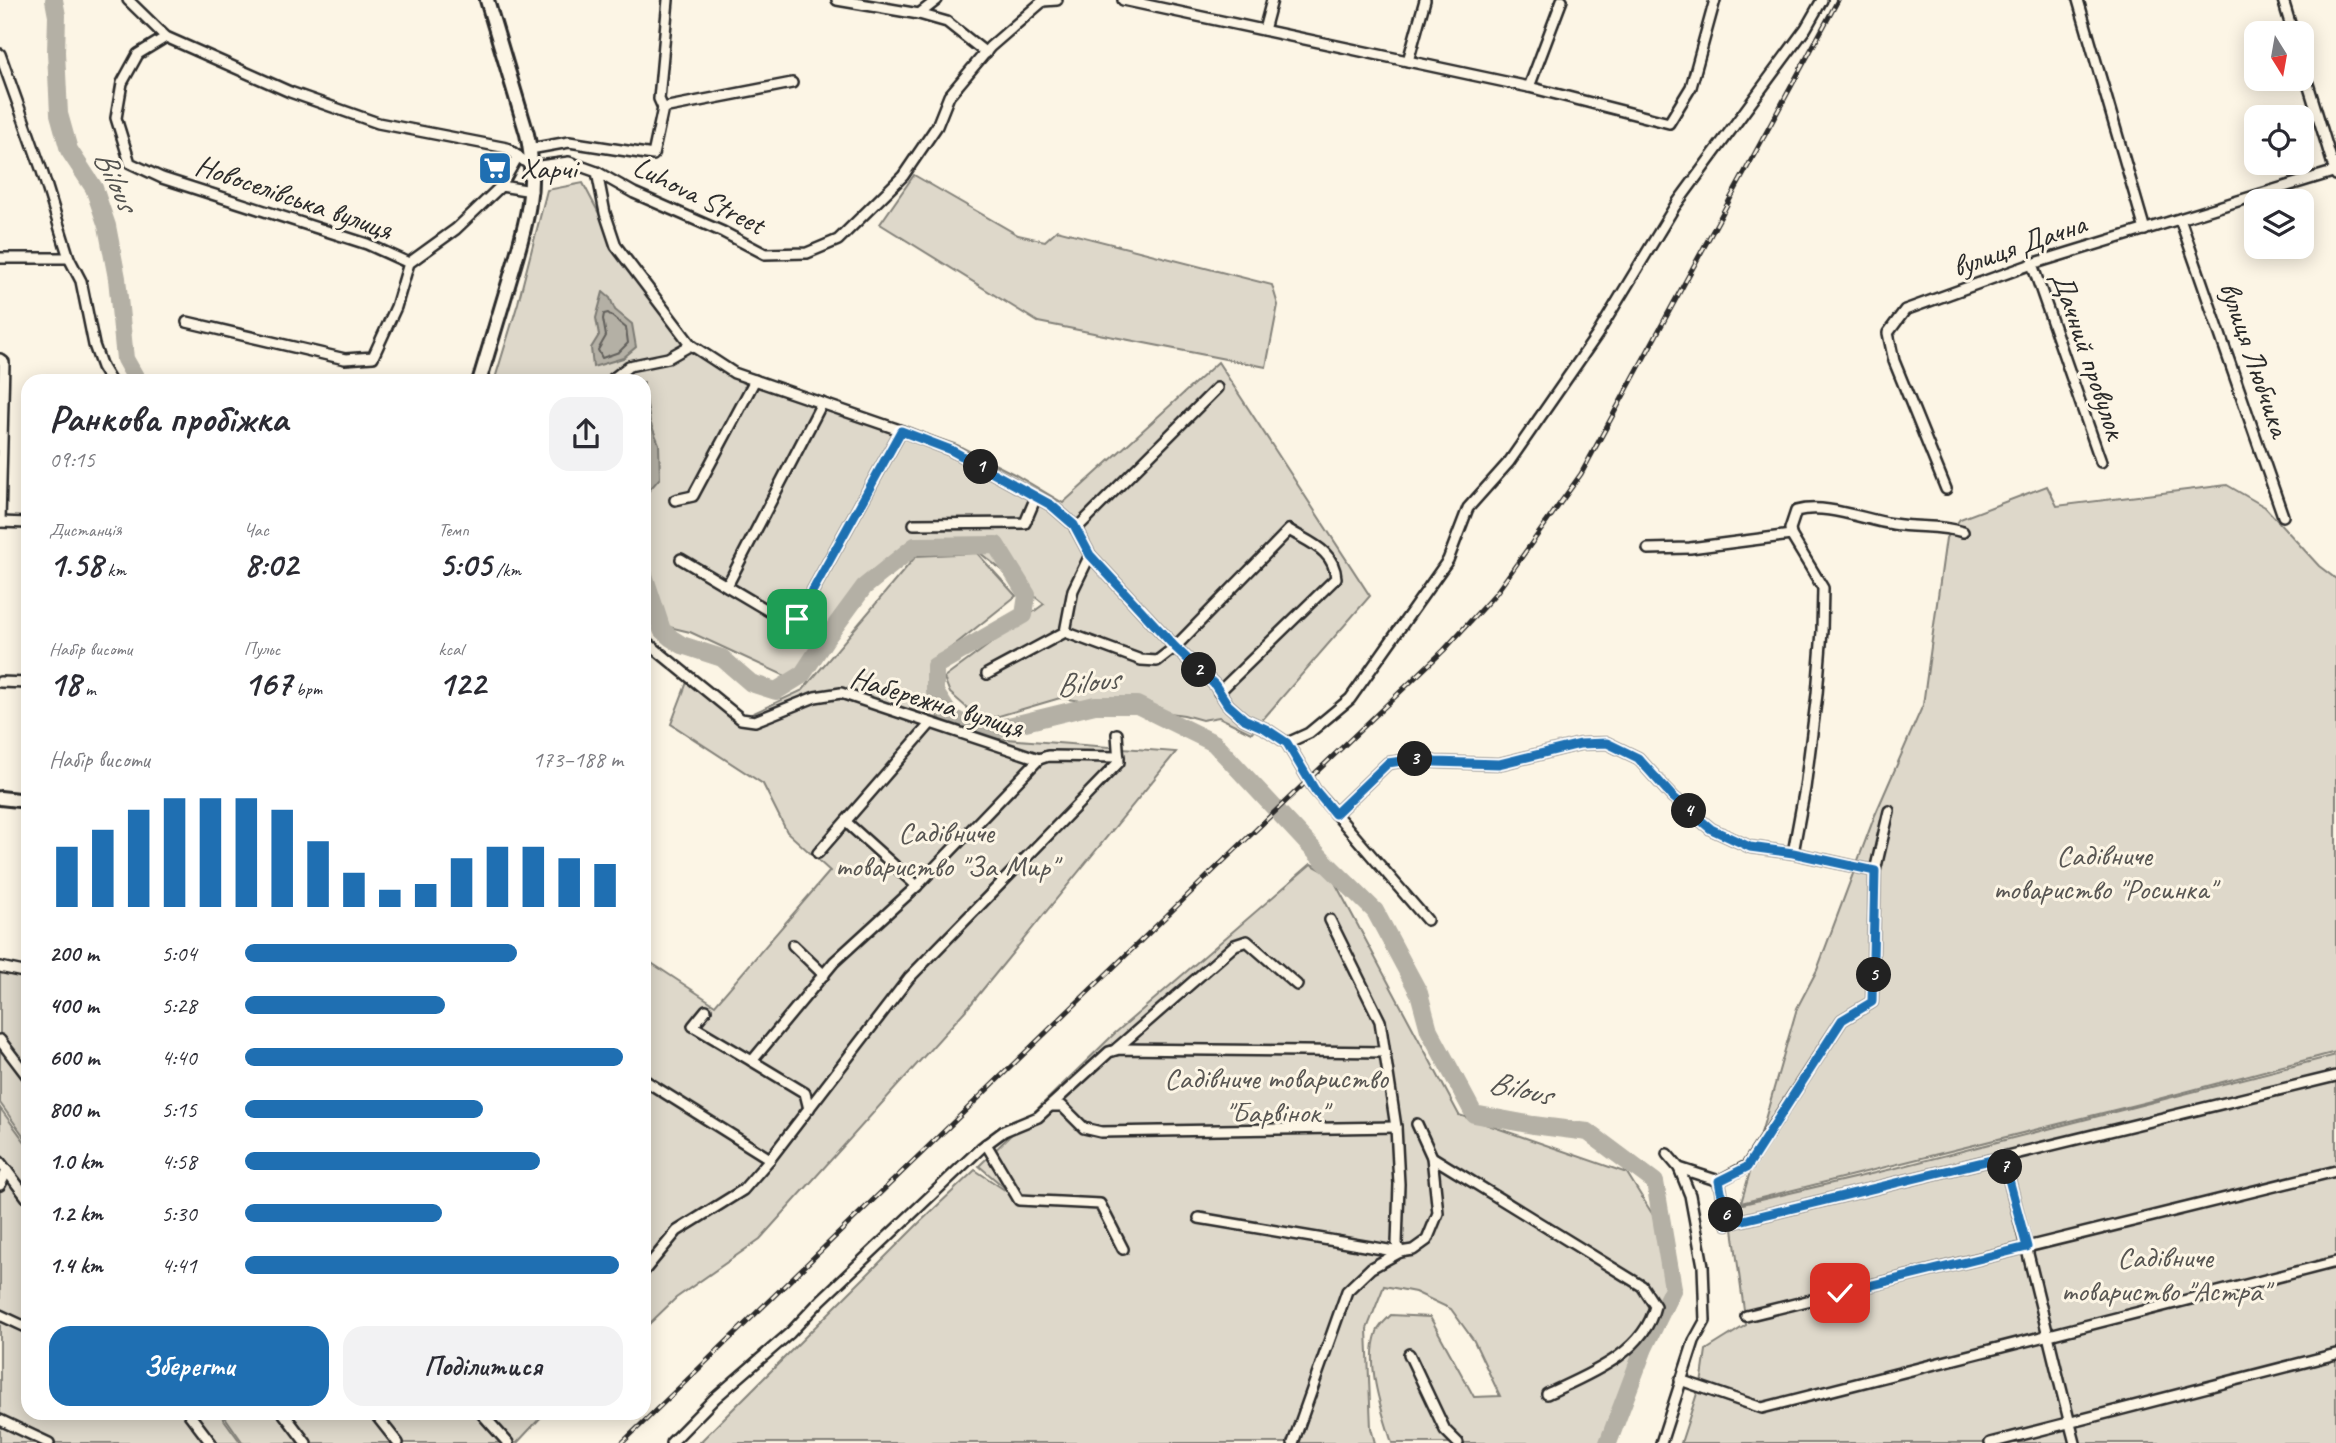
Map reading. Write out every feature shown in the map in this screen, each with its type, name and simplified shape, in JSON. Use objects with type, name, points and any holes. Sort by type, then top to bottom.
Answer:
[{"type":"main road","points":[[481,374],[526,228],[532,191],[530,149],[487,0]]},
{"type":"main road","points":[[0,799],[21,800]]},
{"type":"street","points":[[128,0],[166,37],[290,92],[378,123],[507,148],[532,167]]},
{"type":"street","points":[[530,149],[569,142],[653,155],[663,108],[659,99],[668,0]]},
{"type":"street","points":[[837,0],[919,14],[947,22],[986,52]]},
{"type":"street","points":[[919,14],[937,0]]},
{"type":"street","name":"Luhova Street","points":[[532,167],[569,162],[597,172],[634,193],[723,232],[765,254],[807,253],[838,240],[903,176],[937,125],[949,96],[986,52],[1043,1],[1057,0]]},
{"type":"street","points":[[1123,0],[1529,87],[1669,123],[1691,87],[1715,0]]},
{"type":"street","points":[[1264,30],[1272,0]]},
{"type":"street","points":[[1408,61],[1425,0]]},
{"type":"street","points":[[1529,87],[1562,0]]},
{"type":"street","points":[[1287,743],[1309,733],[1350,699],[1448,560],[1468,508],[1509,462],[1597,335],[1675,206],[1806,28],[1822,0]]},
{"type":"street","points":[[2078,0],[2145,230]]},
{"type":"street","points":[[2283,0],[2289,21]]},
{"type":"street","name":"Новоселівська вулиця","points":[[166,37],[138,54],[122,83],[116,118],[130,163],[162,178],[367,244],[409,263]]},
{"type":"street","points":[[0,54],[42,171],[69,258],[81,281],[94,345],[106,374]]},
{"type":"street","points":[[663,108],[792,83]]},
{"type":"street","points":[[2310,91],[2336,172]]},
{"type":"street","points":[[187,322],[345,359],[373,357],[396,307],[409,263],[456,229],[501,186],[518,156]]},
{"type":"street","points":[[597,172],[605,214],[616,246],[691,345],[734,373],[951,450],[1051,505],[1076,529],[1090,555],[1219,692],[1228,705],[1244,719],[1287,743],[1315,790],[1427,920]]},
{"type":"street","name":"вулиця Дачна","points":[[1946,489],[1894,361],[1888,333],[1905,310],[2032,264],[2336,172]]},
{"type":"street","points":[[501,186],[532,191]]},
{"type":"street","name":"вулиця Любчика","points":[[2180,219],[2283,516]]},
{"type":"street","points":[[0,258],[69,258]]},
{"type":"street","name":"Дачний провулок","points":[[2032,264],[2101,462]]},
{"type":"street","points":[[619,374],[629,366],[668,358],[691,345]]},
{"type":"street","points":[[0,359],[4,362],[0,522],[21,523]]},
{"type":"street","points":[[676,500],[693,496],[755,380]]},
{"type":"street","points":[[1076,529],[1217,388]]},
{"type":"street","points":[[727,586],[821,403]]},
{"type":"street","points":[[681,559],[789,623],[797,619],[901,431]]},
{"type":"street","points":[[914,524],[1025,523],[1036,497]]},
{"type":"street","points":[[1793,853],[1805,788],[1817,694],[1823,588],[1791,535],[1790,529],[1796,511],[1811,507],[1895,525],[1945,526],[1963,532]]},
{"type":"street","points":[[987,674],[1065,632],[1141,660],[1157,661],[1175,647],[1289,530],[1330,556],[1336,567],[1336,578],[1219,692]]},
{"type":"street","points":[[1648,549],[1690,548],[1791,535]]},
{"type":"street","points":[[1065,632],[1073,590],[1090,555]]},
{"type":"street","name":"Набережна вулиця","points":[[651,646],[741,719],[755,721],[815,697],[841,693],[1039,760]]},
{"type":"street","points":[[0,682],[21,684]]},
{"type":"street","points":[[818,853],[930,724]]},
{"type":"street","points":[[651,1263],[677,1231],[743,1190],[770,1159],[909,978],[1119,762],[1117,734]]},
{"type":"street","points":[[1335,814],[1388,763],[1422,758],[1435,762],[1499,764],[1580,744],[1607,743],[1638,758],[1673,797],[1711,829],[1750,847],[1793,853],[1875,871]]},
{"type":"street","points":[[752,1061],[834,962],[917,886],[1039,760],[1048,756],[1119,757]]},
{"type":"street","points":[[1679,1168],[1719,1181],[1747,1167],[1842,1020],[1872,1002],[1875,871],[1889,811]]},
{"type":"street","points":[[846,822],[917,886]]},
{"type":"street","points":[[1330,920],[1380,1021],[1396,1126],[1400,1252]]},
{"type":"street","points":[[1115,1050],[1235,945],[1247,942],[1297,985]]},
{"type":"street","points":[[793,946],[824,975]]},
{"type":"street","points":[[0,967],[21,972]]},
{"type":"street","points":[[706,1010],[693,1026],[805,1093],[809,1109]]},
{"type":"street","points":[[0,1040],[21,1068]]},
{"type":"street","points":[[671,1443],[715,1398],[790,1333],[849,1273],[986,1144],[1004,1131],[1038,1117],[1109,1052],[1384,1052]]},
{"type":"street","points":[[1719,1181],[1727,1224],[2336,1076]]},
{"type":"street","points":[[651,1084],[770,1159]]},
{"type":"street","points":[[1051,1106],[1062,1106],[1084,1128],[1101,1132],[1396,1126]]},
{"type":"street","points":[[1199,1218],[1400,1252],[1413,1250],[1427,1240],[1438,1213],[1432,1157],[1417,1124]]},
{"type":"street","points":[[986,1144],[1019,1200],[1100,1205],[1123,1249]]},
{"type":"street","points":[[1661,1443],[1694,1341],[1705,1321],[1703,1266],[1690,1195],[1679,1168],[1667,1154]]},
{"type":"street","points":[[1432,1157],[1642,1286],[1655,1306],[1652,1318],[1640,1337],[1603,1367],[1547,1394]]},
{"type":"street","points":[[2003,1157],[2075,1443]]},
{"type":"street","points":[[0,1162],[21,1190]]},
{"type":"street","points":[[0,1185],[7,1171]]},
{"type":"street","points":[[1746,1316],[2336,1171]]},
{"type":"street","points":[[1293,1443],[1347,1291],[1371,1268],[1400,1252]]},
{"type":"street","points":[[1680,1380],[1762,1408],[2336,1262]]},
{"type":"street","points":[[0,1315],[21,1325]]},
{"type":"street","points":[[1409,1354],[1446,1430],[1458,1443]]},
{"type":"street","points":[[1990,1443],[2336,1354]]},
{"type":"street","points":[[0,1420],[49,1443]]},
{"type":"street","points":[[194,1420],[211,1443]]},
{"type":"street","points":[[289,1420],[306,1443]]},
{"type":"street","points":[[380,1420],[398,1443]]},
{"type":"street","points":[[487,1420],[508,1443]]},
{"type":"green space","points":[[914,175],[1018,235],[1045,241],[1057,230],[1272,285],[1278,305],[1266,367],[1038,322],[880,224]]},
{"type":"green space","points":[[583,183],[616,246],[653,302],[710,362],[957,445],[1063,503],[1218,362],[1370,596],[1251,733],[1219,717],[1202,720],[1184,715],[1060,698],[982,721],[950,693],[944,678],[1044,604],[965,541],[923,542],[895,553],[834,624],[792,679],[690,632],[651,623],[651,374],[496,374],[547,190]]},
{"type":"green space","name":"Садівниче товариство \"Росинка\"","points":[[2227,485],[2265,507],[2319,566],[2336,579],[2336,1052],[1741,1203],[1797,1008],[1817,970],[1875,815],[1923,705],[1946,538],[1960,519],[2047,486],[2057,506]]},
{"type":"green space","name":"Садівниче товариство \"За Мир\"","points":[[977,553],[1016,596],[927,667],[938,717],[980,737],[1176,752],[971,1004],[760,1239],[676,1298],[651,1322],[651,963],[715,1005],[830,871],[787,832],[763,784],[671,724],[689,677],[741,719],[803,690],[916,556]]},
{"type":"green space","name":"Садівниче товариство \"Барвінок\"","points":[[1311,864],[1331,875],[1459,1115],[1627,1173],[1666,1236],[1669,1288],[1647,1323],[1640,1342],[1613,1443],[1392,1443],[1376,1388],[1373,1358],[1377,1332],[1391,1315],[1430,1317],[1474,1397],[1500,1396],[1474,1341],[1451,1309],[1415,1292],[1384,1286],[1367,1329],[1371,1428],[1375,1443],[699,1443],[975,1170],[1018,1199],[979,1166],[1114,1034]]},
{"type":"green space","points":[[0,971],[21,973],[21,1132],[0,1103]]},
{"type":"green space","name":"Садівниче товариство \"Астра\"","points":[[2336,1055],[2336,1443],[1681,1443],[1702,1378],[1706,1350],[1746,1325],[1730,1207],[1892,1169]]},
{"type":"green space","points":[[0,1108],[21,1136],[21,1420],[224,1420],[241,1443],[0,1443]]},
{"type":"green space","points":[[227,1420],[538,1420],[517,1443],[243,1443]]},
{"type":"water","points":[[603,292],[610,298],[615,310],[632,324],[636,347],[623,358],[593,367],[591,348],[599,335],[596,318]]},
{"type":"water","points":[[651,424],[659,444],[660,478],[651,488]]},
{"type":"waterway","name":"Bilous","points":[[54,0],[57,16],[59,114],[69,150],[94,188],[107,226],[117,278],[125,359],[133,374]]},
{"type":"waterway","name":"Bilous","points":[[651,596],[662,630],[671,638],[682,645],[722,658],[751,683],[776,691],[802,675],[864,587],[915,546],[996,545],[1027,595],[1024,615],[935,666],[935,692],[951,717],[980,733],[1095,705],[1137,705],[1214,743],[1324,861],[1375,911],[1419,993],[1429,1030],[1474,1114],[1588,1132],[1655,1182],[1673,1288],[1644,1348],[1608,1443]]},
{"type":"railway","points":[[651,1415],[1444,650],[1496,593],[1581,474],[1838,0]]},
{"type":"railway","points":[[622,1443],[646,1420]]},
{"type":"place","name":"Харчі","points":[[495,168]]},
{"type":"route","points":[[797,619],[901,431],[951,450],[1051,505],[1074,525],[1090,555],[1175,647],[1215,685],[1228,705],[1244,719],[1287,743],[1315,790],[1335,814],[1388,763],[1422,758],[1435,762],[1499,764],[1580,744],[1607,743],[1638,758],[1673,797],[1711,829],[1750,847],[1793,853],[1875,871],[1872,1002],[1842,1020],[1747,1167],[1719,1181],[1727,1224],[2003,1157],[2027,1247],[1840,1293]]}]
